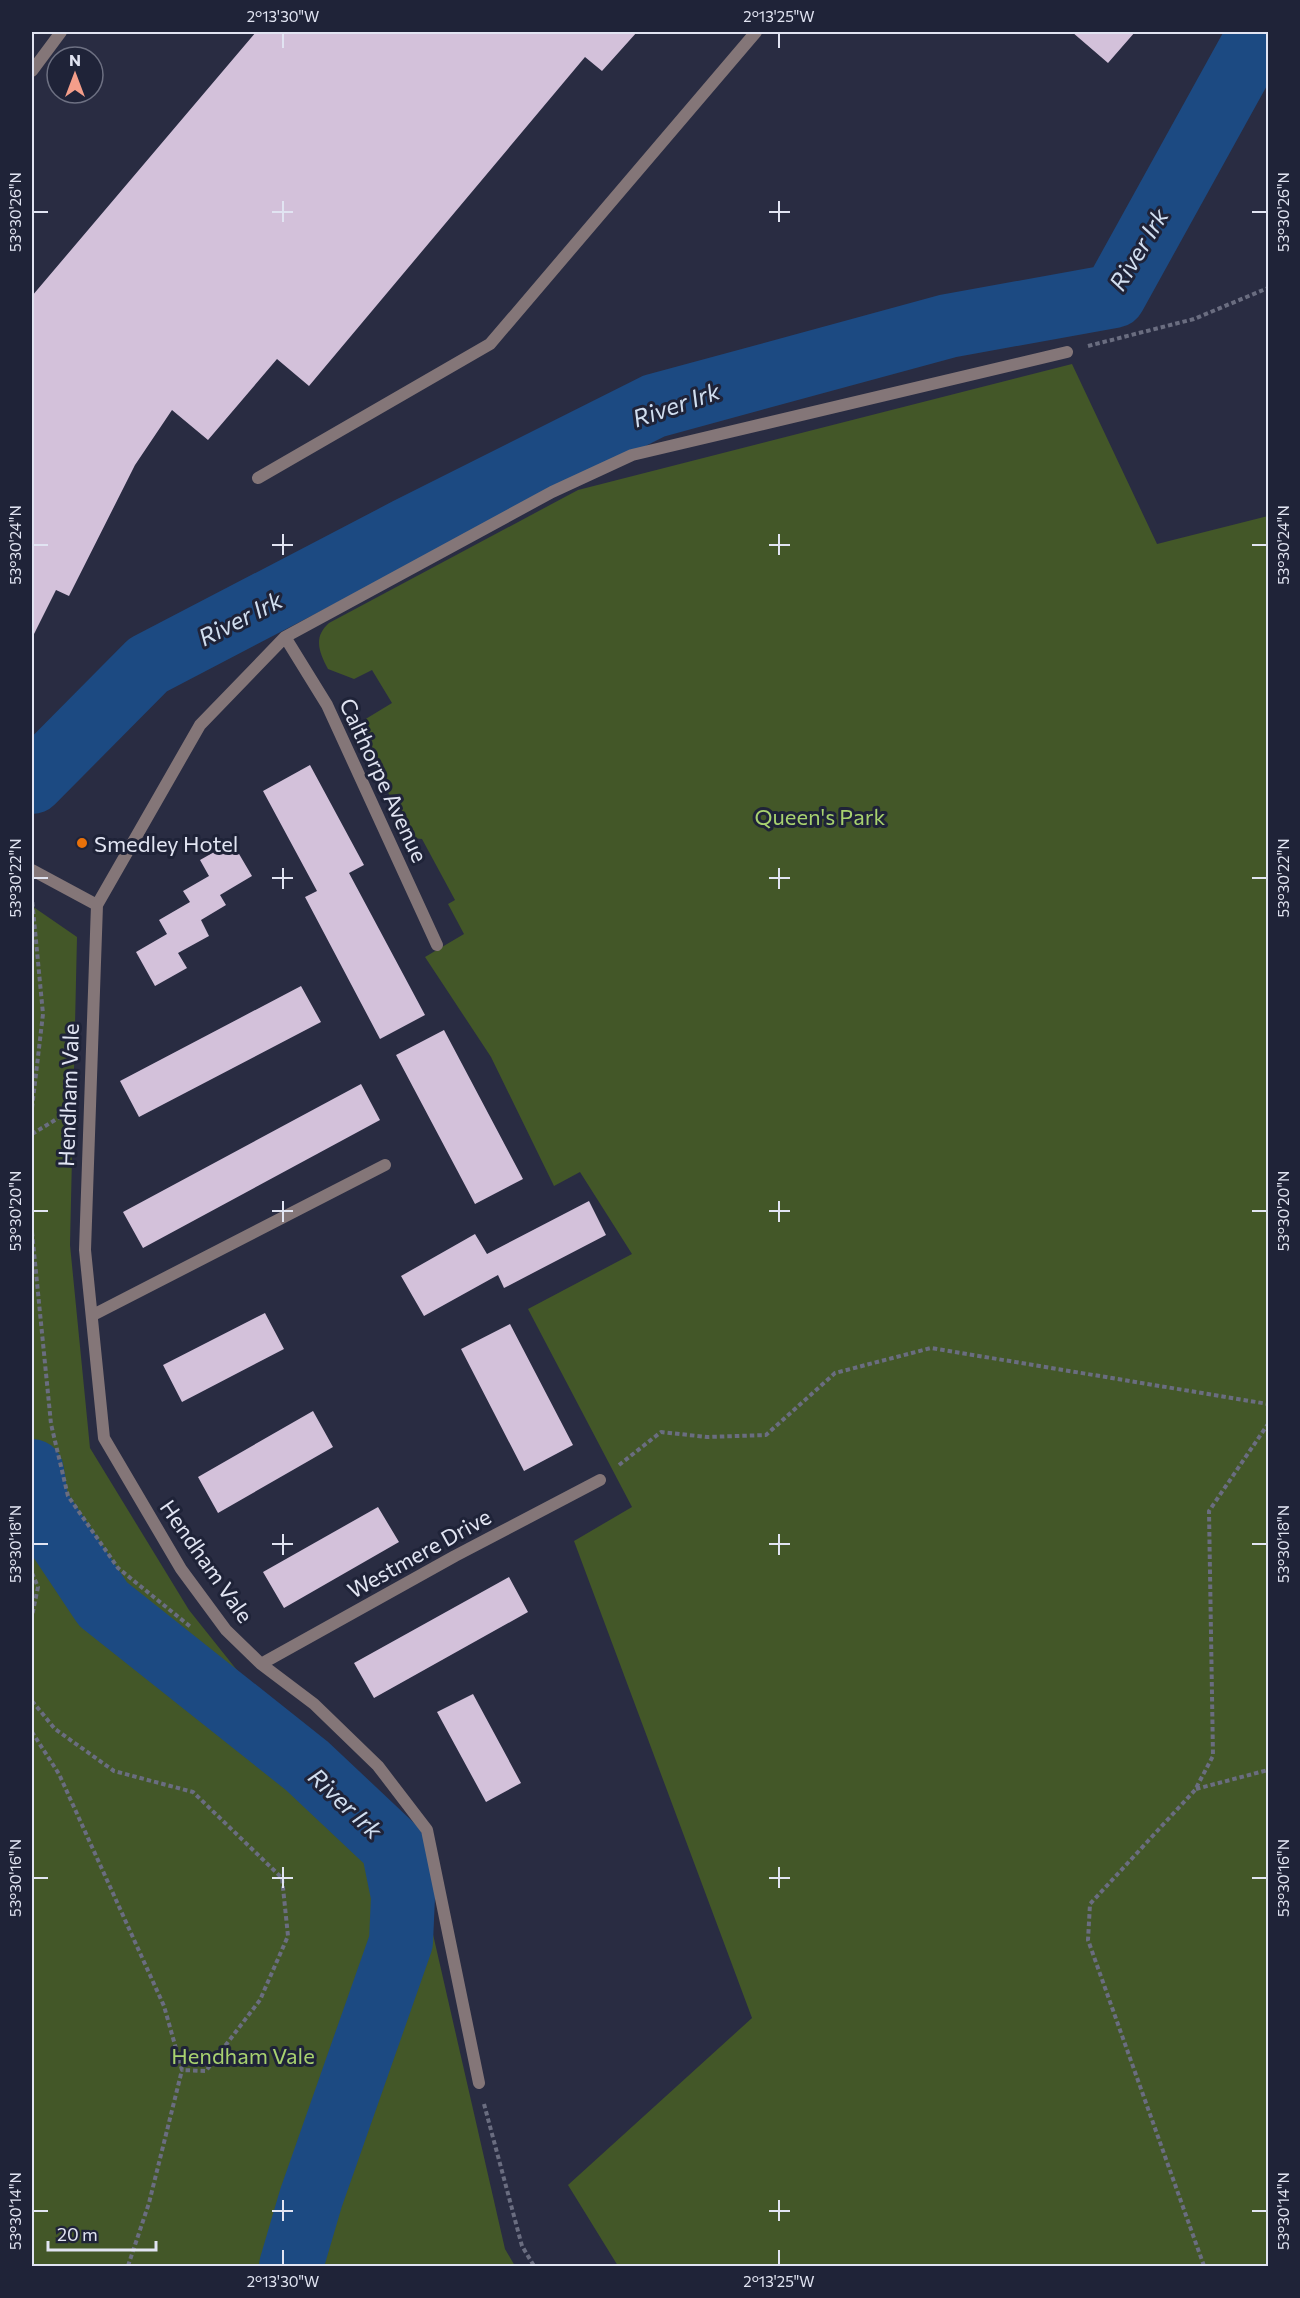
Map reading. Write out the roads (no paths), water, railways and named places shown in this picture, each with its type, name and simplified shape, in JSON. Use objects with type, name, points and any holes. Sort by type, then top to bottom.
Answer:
[{"type":"street","points":[[32,71],[61,32]]},
{"type":"street","points":[[258,478],[490,344],[756,32]]},
{"type":"street","points":[[32,870],[97,904],[200,725],[285,637],[541,497],[632,455],[1067,352]]},
{"type":"street","name":"Calthorpe Avenue","points":[[285,637],[327,705],[437,945]]},
{"type":"street","name":"Hendham Vale","points":[[97,904],[88,1099],[85,1250],[104,1438],[181,1569],[226,1630],[261,1664],[314,1704],[378,1766],[427,1830],[479,2083]]},
{"type":"street","points":[[93,1315],[385,1165]]},
{"type":"street","name":"Westmere Drive","points":[[261,1664],[455,1556],[600,1480]]},
{"type":"water","points":[[84,695],[105,720],[32,809],[32,757]]},
{"type":"waterway","name":"River Irk","points":[[32,782],[148,665],[407,530],[654,406],[948,326],[1114,296],[1260,32]]},
{"type":"waterway","name":"River Irk","points":[[32,1471],[37,1505],[103,1604],[307,1766],[393,1847],[403,1896],[401,1942],[311,2198],[291,2266]]},
{"type":"place","name":"Smedley Hotel","points":[[82,843]]},
{"type":"park label","name":"Queen's Park","points":[[820,816]]}]
